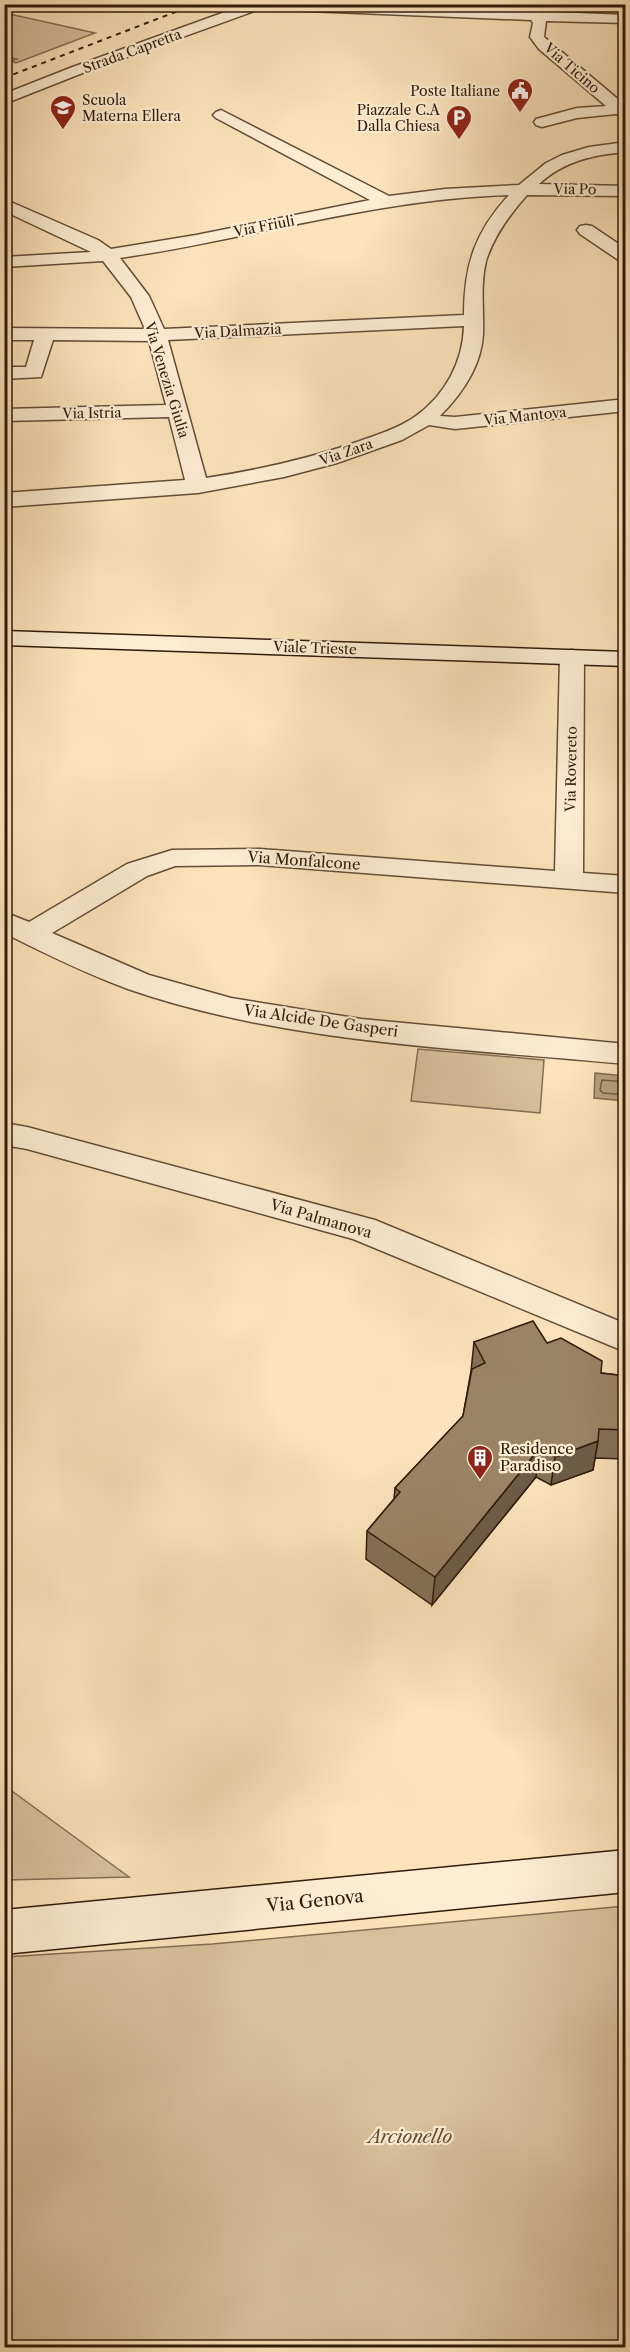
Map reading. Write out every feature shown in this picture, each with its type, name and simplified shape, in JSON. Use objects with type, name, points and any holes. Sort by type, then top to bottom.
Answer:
[{"type":"street","points":[[232,30],[256,7],[380,7],[536,18],[557,16],[626,20]]},
{"type":"street","name":"Strada Capretta","points":[[4,100],[65,75],[256,7]]},
{"type":"street","name":"Via Ticino","points":[[536,18],[540,22],[537,37],[544,46],[595,89],[623,117]]},
{"type":"street","points":[[65,75],[129,64],[186,46]]},
{"type":"street","points":[[595,89],[616,86]]},
{"type":"street","points":[[524,188],[560,162],[595,150],[622,134],[623,117],[577,113],[542,122]]},
{"type":"street","points":[[221,115],[387,202]]},
{"type":"street","points":[[595,150],[626,147]]},
{"type":"street","name":"Via Friuli","points":[[4,262],[33,263],[107,254],[199,240],[387,202],[524,188]]},
{"type":"street","name":"Via Po","points":[[524,188],[626,191]]},
{"type":"street","name":"Via Zara","points":[[4,501],[198,487],[248,479],[361,448],[426,418],[461,378],[473,337],[474,277],[482,246],[524,188]]},
{"type":"street","name":"Via Venezia Giulia","points":[[4,204],[92,244],[107,254],[140,296],[157,335],[198,487]]},
{"type":"street","points":[[586,230],[617,244],[626,257]]},
{"type":"street","name":"Via Dalmazia","points":[[4,334],[157,335],[472,320]]},
{"type":"street","points":[[4,373],[34,373],[45,334]]},
{"type":"street","name":"Via Mantova","points":[[426,418],[444,423],[455,423],[626,405]]},
{"type":"street","name":"Via Istria","points":[[4,415],[179,411]]},
{"type":"street","name":"Viale Trieste","points":[[4,638],[626,659]]},
{"type":"street","name":"Via Rovereto","points":[[569,880],[572,657]]},
{"type":"street","name":"Via Monfalcone","points":[[17,928],[137,870],[172,858],[260,857],[626,885]]},
{"type":"street","name":"Via Alcide De Gasperi","points":[[17,928],[138,982],[230,1008],[362,1029],[626,1054]]},
{"type":"street","name":"Via Palmanova","points":[[4,1134],[27,1138],[363,1229],[626,1339]]},
{"type":"street","name":"Via Genova","points":[[4,1932],[626,1871]]},
{"type":"green space","points":[[5,13],[95,33],[16,63],[11,61],[17,59],[5,56]]},
{"type":"green space","points":[[418,1049],[544,1060],[540,1113],[411,1101]]},
{"type":"green space","points":[[5,1786],[129,1877],[5,1880]]},
{"type":"green space","name":"Arcionello","points":[[625,1906],[625,2347],[5,2347],[5,1957],[212,1944]]},
{"type":"water","points":[[595,1073],[625,1076],[625,1101],[594,1098]]},
{"type":"building","name":"Residence Paradiso","points":[[533,1321],[547,1343],[561,1338],[602,1361],[601,1373],[626,1376],[626,1430],[599,1429],[598,1441],[555,1457],[539,1449],[435,1577],[367,1531],[400,1492],[395,1488],[463,1416],[472,1369],[485,1363],[474,1342]]},
{"type":"railway","points":[[4,78],[196,4]]},
{"type":"place","name":"Poste Italiane","points":[[520,114]]},
{"type":"place","name":"Scuola Materna Ellera","points":[[63,131]]},
{"type":"place","name":"Piazzale C.A Dalla Chiesa","points":[[459,141]]},
{"type":"place","name":"Residence Paradiso","points":[[480,1481]]}]
